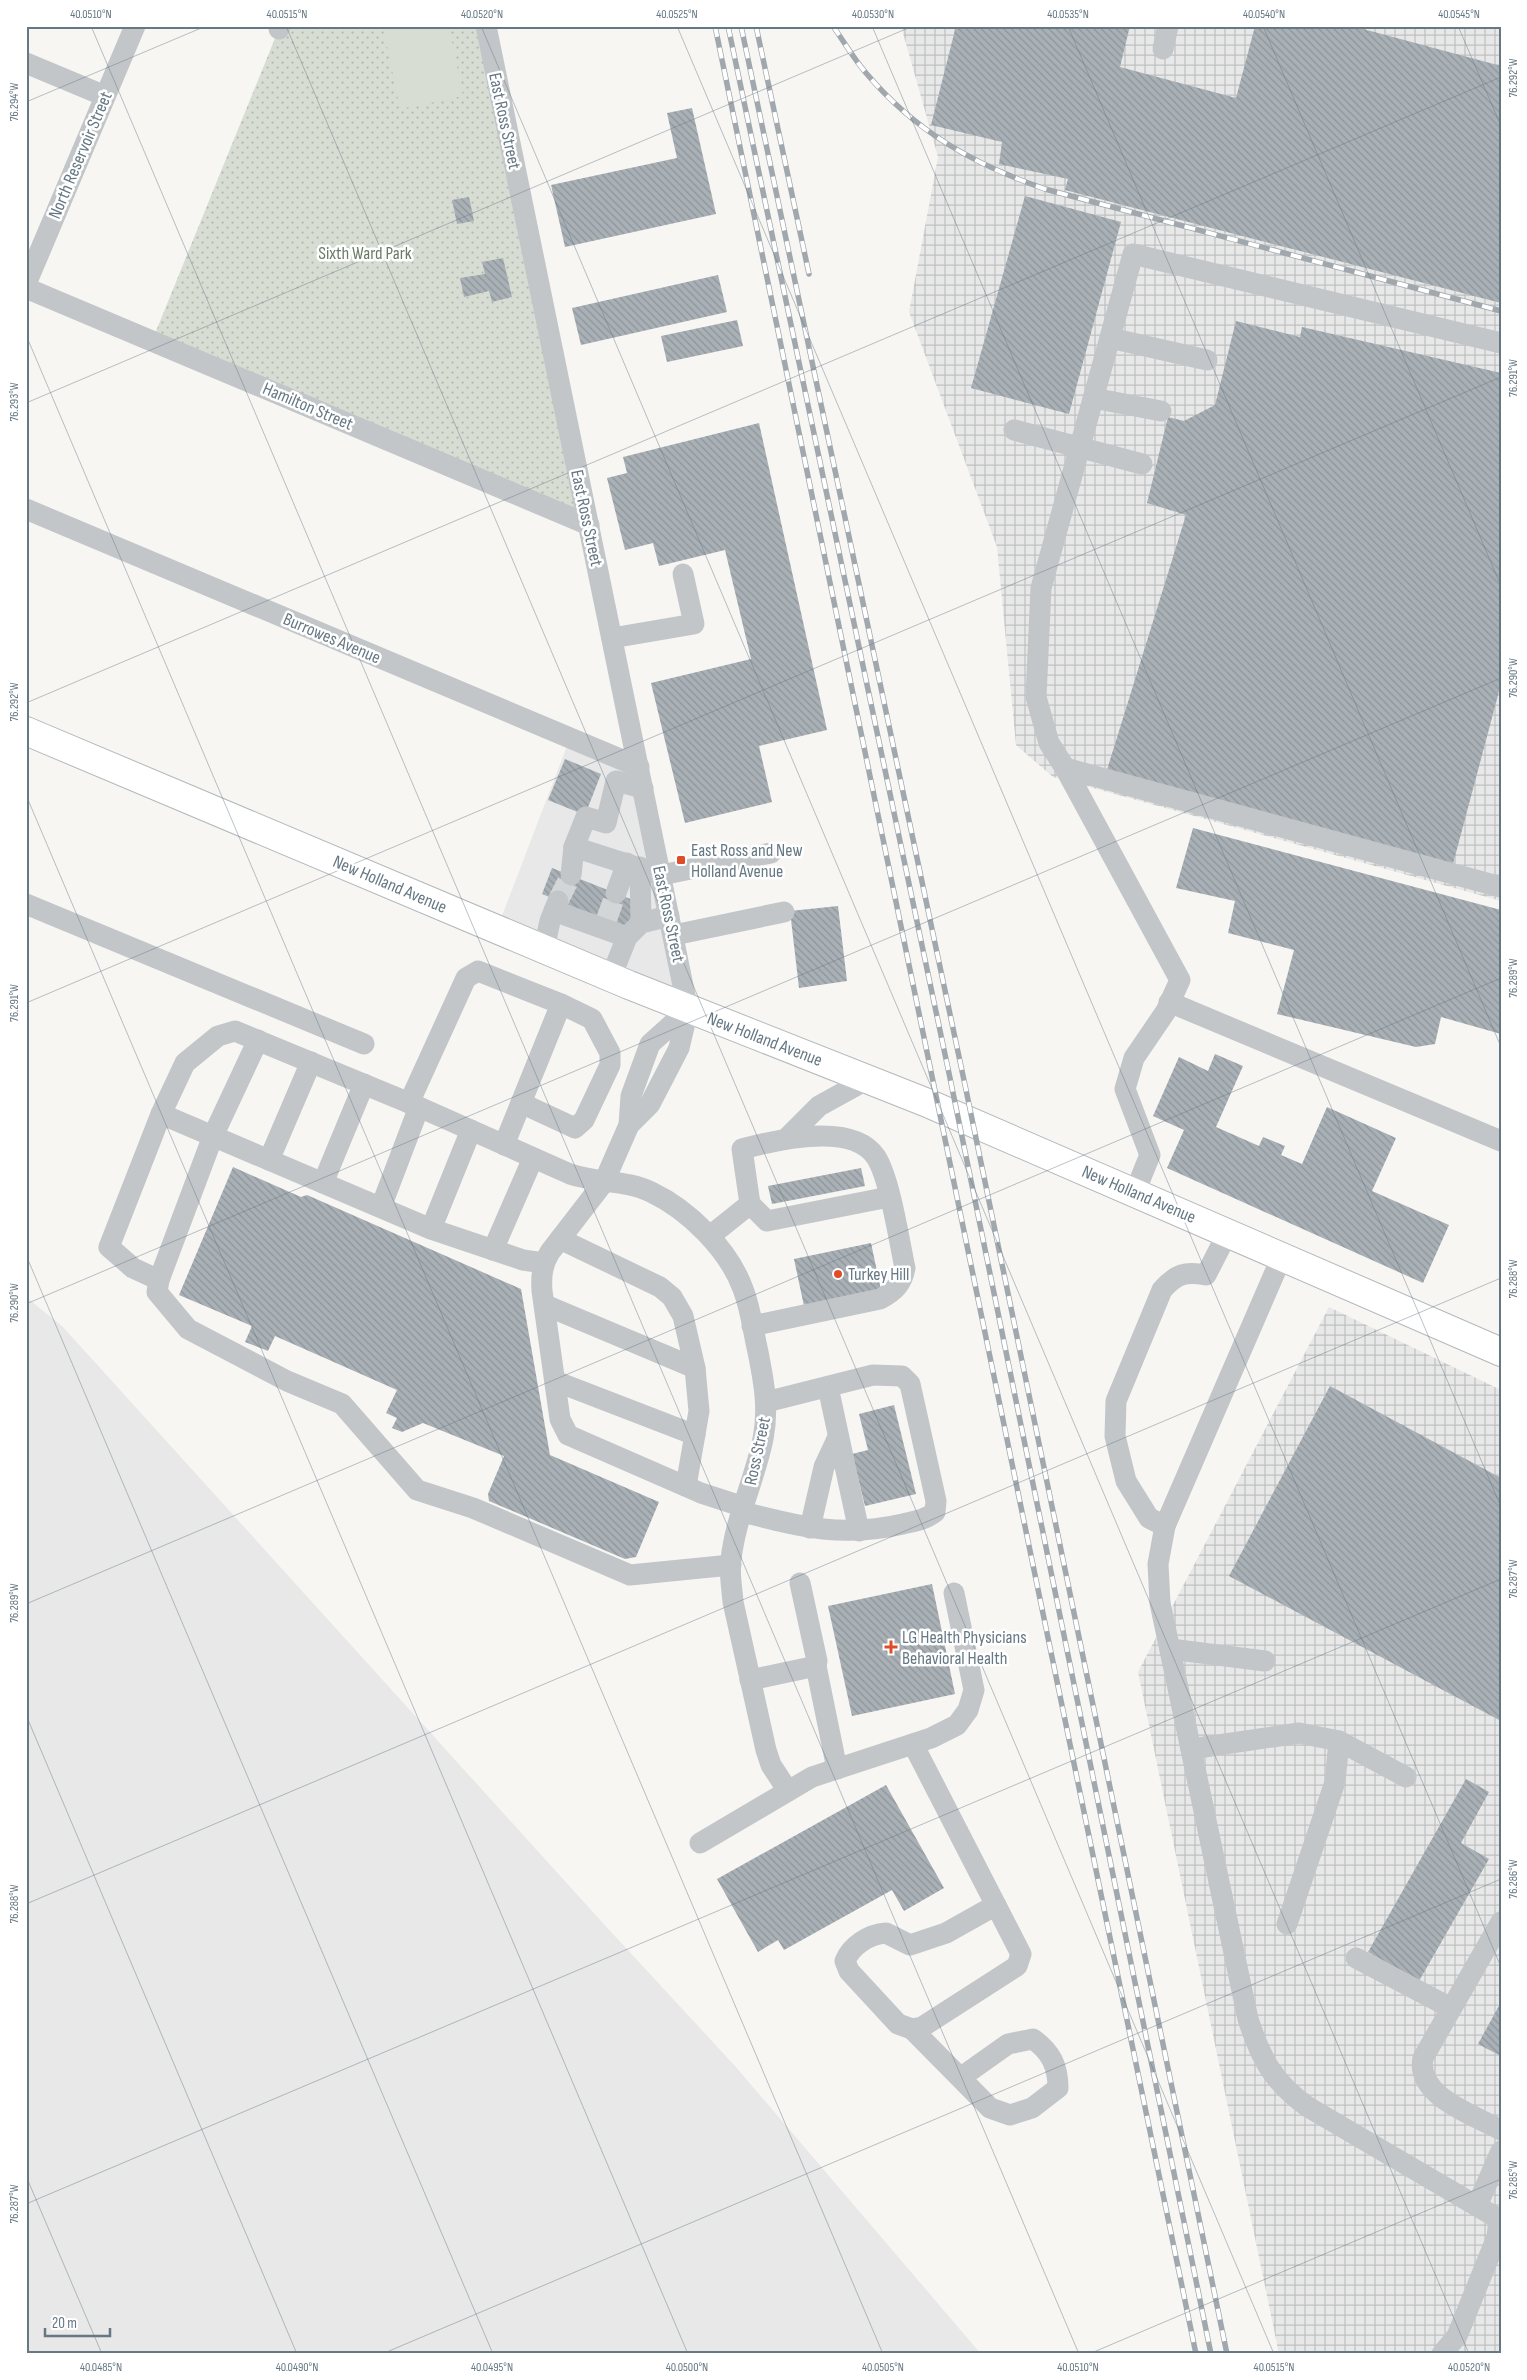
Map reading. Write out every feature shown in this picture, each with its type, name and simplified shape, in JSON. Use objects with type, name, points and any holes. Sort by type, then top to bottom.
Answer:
[{"type":"main road","name":"New Holland Avenue","points":[[26,731],[688,1010],[868,1079],[1228,1232],[1501,1352]]},
{"type":"street","name":"North Reservoir Street","points":[[26,286],[135,26]]},
{"type":"street","name":"East Ross Street","points":[[486,26],[688,1010]]},
{"type":"street","points":[[1163,48],[1168,26]]},
{"type":"street","points":[[26,63],[105,96]]},
{"type":"street","points":[[1135,1192],[1150,1154],[1125,1089],[1134,1058],[1169,1002],[1180,980],[1065,768],[1049,743],[1036,697],[1041,588],[1134,254],[1501,343]]},
{"type":"street","name":"Hamilton Street","points":[[26,286],[589,525]]},
{"type":"street","points":[[1110,338],[1207,360]]},
{"type":"street","points":[[1093,398],[1161,411]]},
{"type":"street","points":[[1014,430],[1142,464]]},
{"type":"street","name":"Burrowes Avenue","points":[[26,509],[639,767]]},
{"type":"street","points":[[612,638],[694,624],[683,574]]},
{"type":"street","points":[[1065,768],[1501,887]]},
{"type":"street","points":[[565,873],[564,854],[574,846],[586,817],[606,823],[616,780],[643,788]]},
{"type":"street","points":[[574,846],[661,875],[771,853]]},
{"type":"street","points":[[616,894],[633,865]]},
{"type":"street","points":[[611,977],[634,930],[633,865]]},
{"type":"street","points":[[26,904],[364,1044]]},
{"type":"street","points":[[544,949],[552,907],[606,924],[634,930],[784,912]]},
{"type":"street","points":[[381,1207],[414,1105],[466,978],[478,971],[561,1004],[592,1019],[610,1053],[610,1065],[584,1120],[575,1128],[521,1103]]},
{"type":"street","points":[[1169,1002],[1501,1141]]},
{"type":"street","points":[[504,1145],[561,1004]]},
{"type":"street","points":[[688,1010],[650,1044],[631,1096],[629,1125],[604,1182],[544,1263],[542,1276],[544,1305],[560,1419],[568,1435],[743,1509],[810,1528],[859,1531],[888,1528],[928,1518],[935,1512],[936,1501],[910,1384],[902,1376],[873,1375],[766,1402]]},
{"type":"street","points":[[629,1125],[650,1104],[679,1048],[688,1010]]},
{"type":"street","name":"Ross Street","points":[[159,1280],[133,1268],[109,1247],[161,1114],[184,1063],[218,1036],[236,1031],[414,1105],[582,1179],[642,1188],[652,1192],[695,1223],[710,1236],[735,1271],[743,1289],[766,1402],[763,1440],[743,1509],[731,1565],[733,1602],[766,1750],[771,1764],[788,1792]]},
{"type":"street","points":[[258,1040],[213,1136],[159,1280],[157,1292],[188,1329],[287,1381],[342,1404],[417,1490],[472,1508],[630,1575],[731,1565]]},
{"type":"street","points":[[269,1160],[311,1062]]},
{"type":"street","points":[[788,1137],[819,1106],[868,1079]]},
{"type":"street","points":[[324,1183],[364,1084]]},
{"type":"street","points":[[161,1114],[432,1228],[523,1260],[544,1263]]},
{"type":"street","points":[[432,1228],[471,1130]]},
{"type":"street","points":[[752,1326],[880,1299],[893,1292],[902,1280],[905,1268],[884,1174],[876,1156],[863,1145],[847,1138],[788,1137],[742,1149],[750,1204],[767,1221],[889,1197]]},
{"type":"street","points":[[494,1250],[533,1158]]},
{"type":"street","points":[[710,1236],[750,1204]]},
{"type":"street","points":[[1165,1526],[1149,1518],[1126,1481],[1115,1436],[1116,1401],[1162,1290],[1172,1278],[1190,1272],[1206,1275],[1228,1232]]},
{"type":"street","points":[[560,1239],[660,1287],[672,1297],[683,1316],[695,1368],[700,1412],[686,1486]]},
{"type":"street","points":[[1282,1256],[1165,1526],[1158,1564],[1157,1585],[1248,2019],[1258,2047],[1274,2077],[1289,2093],[1308,2107],[1500,2221],[1497,2237],[1457,2336],[1442,2354]]},
{"type":"street","points":[[544,1305],[695,1368]]},
{"type":"street","points":[[555,1381],[695,1435]]},
{"type":"street","points":[[828,1387],[859,1531]]},
{"type":"street","points":[[810,1528],[824,1467],[838,1437]]},
{"type":"street","points":[[800,1583],[837,1770]]},
{"type":"street","points":[[700,1843],[812,1777],[913,1744],[957,1724],[968,1710],[974,1690],[954,1593]]},
{"type":"street","points":[[1170,1649],[1265,1662]]},
{"type":"street","points":[[750,1680],[816,1666]]},
{"type":"street","points":[[1191,1749],[1299,1733],[1339,1741],[1406,1777]]},
{"type":"street","points":[[1288,1924],[1335,1782],[1339,1741]]},
{"type":"street","points":[[912,2029],[922,2027],[1017,1966],[1021,1954],[913,1744]]},
{"type":"street","points":[[960,2078],[912,2029],[898,2024],[849,1971],[845,1961],[848,1952],[877,1934],[886,1933],[910,1945],[946,1933],[996,1906]]},
{"type":"street","points":[[1501,1922],[1423,2058],[1421,2068],[1426,2083],[1437,2095],[1501,2130]]},
{"type":"street","points":[[1356,1958],[1451,2008]]},
{"type":"street","points":[[1477,2206],[1501,2151]]},
{"type":"shaded area","points":[[901,26],[1501,26],[1501,901],[1053,777],[1016,745],[997,547],[909,312],[938,157]]},
{"type":"shaded area","points":[[567,746],[639,767],[688,1010],[497,929]]},
{"type":"shaded area","points":[[26,1297],[63,1327],[601,1921],[735,2066],[981,2354],[26,2354]]},
{"type":"shaded area","points":[[1329,1307],[1501,1390],[1501,2354],[1279,2354],[1138,1672]]},
{"type":"green space","name":"Sixth Ward Park","points":[[280,26],[486,26],[589,525],[152,341]]},
{"type":"green space","points":[[383,26],[449,26],[463,96],[400,109]]},
{"type":"building","points":[[956,26],[1130,26],[1120,67],[1236,98],[1255,26],[1352,26],[1501,66],[1501,303],[1065,190],[1068,179],[999,164],[1002,142],[931,125]]},
{"type":"building","points":[[692,108],[716,214],[565,247],[551,185],[677,158],[667,113]]},
{"type":"building","points":[[1025,196],[1121,222],[1069,414],[971,388]]},
{"type":"building","points":[[469,197],[474,221],[457,224],[452,200]]},
{"type":"building","points":[[503,258],[512,297],[492,302],[489,291],[464,297],[460,278],[485,274],[482,262]]},
{"type":"building","points":[[718,275],[727,312],[581,345],[572,308]]},
{"type":"building","points":[[737,320],[743,346],[667,362],[661,336]]},
{"type":"building","points":[[1236,321],[1300,337],[1302,327],[1501,373],[1501,684],[1453,864],[1106,773],[1186,515],[1147,503],[1168,417],[1184,421],[1215,405]]},
{"type":"building","points":[[759,423],[827,730],[759,746],[772,802],[685,823],[651,683],[751,659],[725,550],[659,566],[653,543],[625,550],[607,478],[627,473],[623,457]]},
{"type":"building","points":[[565,759],[601,774],[585,815],[548,800]]},
{"type":"building","points":[[1193,828],[1501,910],[1501,1034],[1441,1017],[1435,1044],[1416,1047],[1277,1014],[1294,950],[1228,933],[1235,901],[1176,888]]},
{"type":"building","points":[[552,868],[638,902],[627,929],[542,894]]},
{"type":"building","points":[[838,906],[847,981],[799,988],[790,911]]},
{"type":"building","points":[[1215,1054],[1243,1066],[1216,1127],[1259,1146],[1263,1137],[1285,1146],[1281,1155],[1302,1164],[1327,1107],[1396,1138],[1372,1191],[1449,1225],[1423,1283],[1167,1168],[1184,1130],[1153,1116],[1179,1057],[1208,1071]]},
{"type":"building","points":[[233,1167],[301,1197],[307,1195],[521,1289],[550,1455],[659,1502],[636,1557],[625,1559],[489,1501],[488,1494],[504,1456],[423,1423],[402,1432],[392,1428],[397,1418],[386,1413],[397,1390],[275,1336],[268,1351],[245,1342],[252,1326],[179,1295]]},
{"type":"building","points":[[861,1168],[865,1186],[772,1204],[768,1186]]},
{"type":"building","name":"Turkey Hill","points":[[871,1243],[881,1290],[804,1306],[794,1259]]},
{"type":"building","points":[[1330,1386],[1501,1478],[1501,1721],[1229,1576]]},
{"type":"building","points":[[894,1405],[916,1494],[865,1506],[852,1454],[868,1450],[859,1414]]},
{"type":"building","points":[[932,1584],[955,1694],[852,1716],[828,1606]]},
{"type":"building","points":[[1466,1779],[1489,1792],[1461,1843],[1489,1859],[1419,1981],[1368,1952]]},
{"type":"building","points":[[886,1785],[944,1888],[904,1911],[892,1890],[784,1950],[778,1940],[758,1952],[717,1879]]},
{"type":"building","points":[[1501,2002],[1501,2056],[1478,2044]]},
{"type":"tunnel","points":[[558,901],[571,875]]},
{"type":"tunnel","points":[[606,921],[616,893]]},
{"type":"railway","points":[[715,26],[1196,2354]]},
{"type":"railway","points":[[728,26],[950,1078],[1211,2354]]},
{"type":"railway","points":[[741,26],[965,1085],[1227,2354]]},
{"type":"railway","points":[[756,26],[809,274]]},
{"type":"railway","points":[[833,26],[866,73],[905,112],[947,144],[994,169],[1045,189],[1501,311]]},
{"type":"place","name":"East Ross and New Holland Avenue","points":[[681,860]]},
{"type":"place","name":"Turkey Hill","points":[[838,1274]]},
{"type":"place","name":"LG Health Physicians Behavioral Health","points":[[891,1647]]}]
